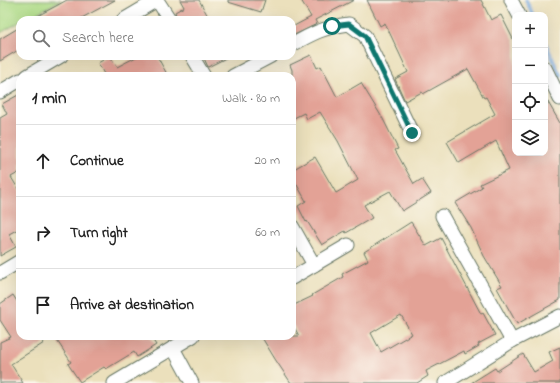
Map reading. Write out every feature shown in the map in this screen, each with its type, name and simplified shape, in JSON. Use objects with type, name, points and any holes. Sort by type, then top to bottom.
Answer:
[{"type":"street","points":[[130,16],[157,0],[167,16]]},
{"type":"street","points":[[511,0],[517,12]]},
{"type":"street","points":[[296,43],[313,33],[332,26],[349,24],[360,32],[365,36],[412,133]]},
{"type":"street","points":[[34,72],[54,60]]},
{"type":"street","points":[[194,60],[202,72]]},
{"type":"street","points":[[241,72],[263,60]]},
{"type":"street","points":[[548,74],[560,98]]},
{"type":"street","points":[[0,92],[16,82]]},
{"type":"street","points":[[442,216],[512,341]]},
{"type":"street","points":[[296,233],[314,264]]},
{"type":"street","points":[[296,275],[348,245]]},
{"type":"street","points":[[0,273],[16,263]]},
{"type":"street","points":[[445,383],[512,341],[560,316]]},
{"type":"street","points":[[114,383],[186,340]]},
{"type":"street","points":[[173,348],[192,383]]},
{"type":"green space","points":[[0,0],[61,0],[31,16],[16,16],[16,24],[0,33]]},
{"type":"building","points":[[67,0],[115,0],[85,16],[37,16]]},
{"type":"building","points":[[180,0],[199,0],[208,16],[176,16],[175,12],[184,7]]},
{"type":"building","points":[[228,0],[265,0],[261,12],[228,2]]},
{"type":"building","points":[[301,0],[354,0],[315,20],[317,24],[296,34],[296,25],[311,17]]},
{"type":"building","points":[[367,0],[481,0],[491,20],[501,15],[512,37],[512,156],[548,156],[548,102],[560,123],[560,300],[517,324],[497,288],[502,286],[484,256],[471,228],[455,203],[482,187],[480,184],[509,170],[496,141],[459,163],[447,142],[495,114],[486,97],[484,98],[468,69],[423,94],[422,92],[405,101],[395,79],[408,72],[385,23],[380,26]]},
{"type":"building","points":[[16,29],[16,51],[0,61],[0,39]]},
{"type":"building","points":[[311,55],[317,68],[321,66],[337,97],[361,83],[383,119],[398,149],[395,150],[414,184],[422,179],[431,193],[402,211],[390,191],[364,205],[372,218],[346,233],[345,231],[322,245],[307,221],[306,222],[298,206],[306,201],[296,183],[296,168],[315,157],[336,193],[358,180],[338,141],[320,112],[307,119],[304,113],[296,117],[296,72],[292,72],[290,65]]},
{"type":"building","points":[[103,60],[113,60],[117,67],[130,60],[159,60],[166,72],[103,72],[98,63]]},
{"type":"building","points":[[205,60],[222,60],[208,67]]},
{"type":"building","points":[[16,96],[16,174],[11,177],[16,185],[16,230],[9,234],[16,247],[0,256],[0,118],[7,114],[2,104]]},
{"type":"building","points":[[411,222],[426,246],[441,238],[481,314],[483,313],[495,335],[478,344],[479,346],[465,354],[464,351],[426,371],[428,376],[417,383],[291,383],[263,340],[296,340],[296,336],[299,336],[296,330],[296,304],[313,296],[312,295],[343,277],[342,274],[368,260],[364,252]],"holes":[[[401,315],[412,334],[381,352],[371,333]]]},
{"type":"building","points":[[13,295],[16,300],[16,340],[42,340],[44,343],[11,364],[23,383],[0,383],[0,342],[11,337],[0,320],[0,304]]},
{"type":"building","points":[[57,340],[153,340],[156,345],[137,357],[134,352],[106,369],[104,367],[80,382],[68,364],[71,362]]},
{"type":"building","points":[[560,347],[560,383],[471,383],[495,368],[497,371],[523,354],[534,372],[553,361],[549,352]]},
{"type":"waterway","points":[[526,0],[532,12]]},
{"type":"waterway","points":[[548,48],[560,75]]},
{"type":"route","points":[[332,26],[349,24],[365,36],[412,133]]}]
